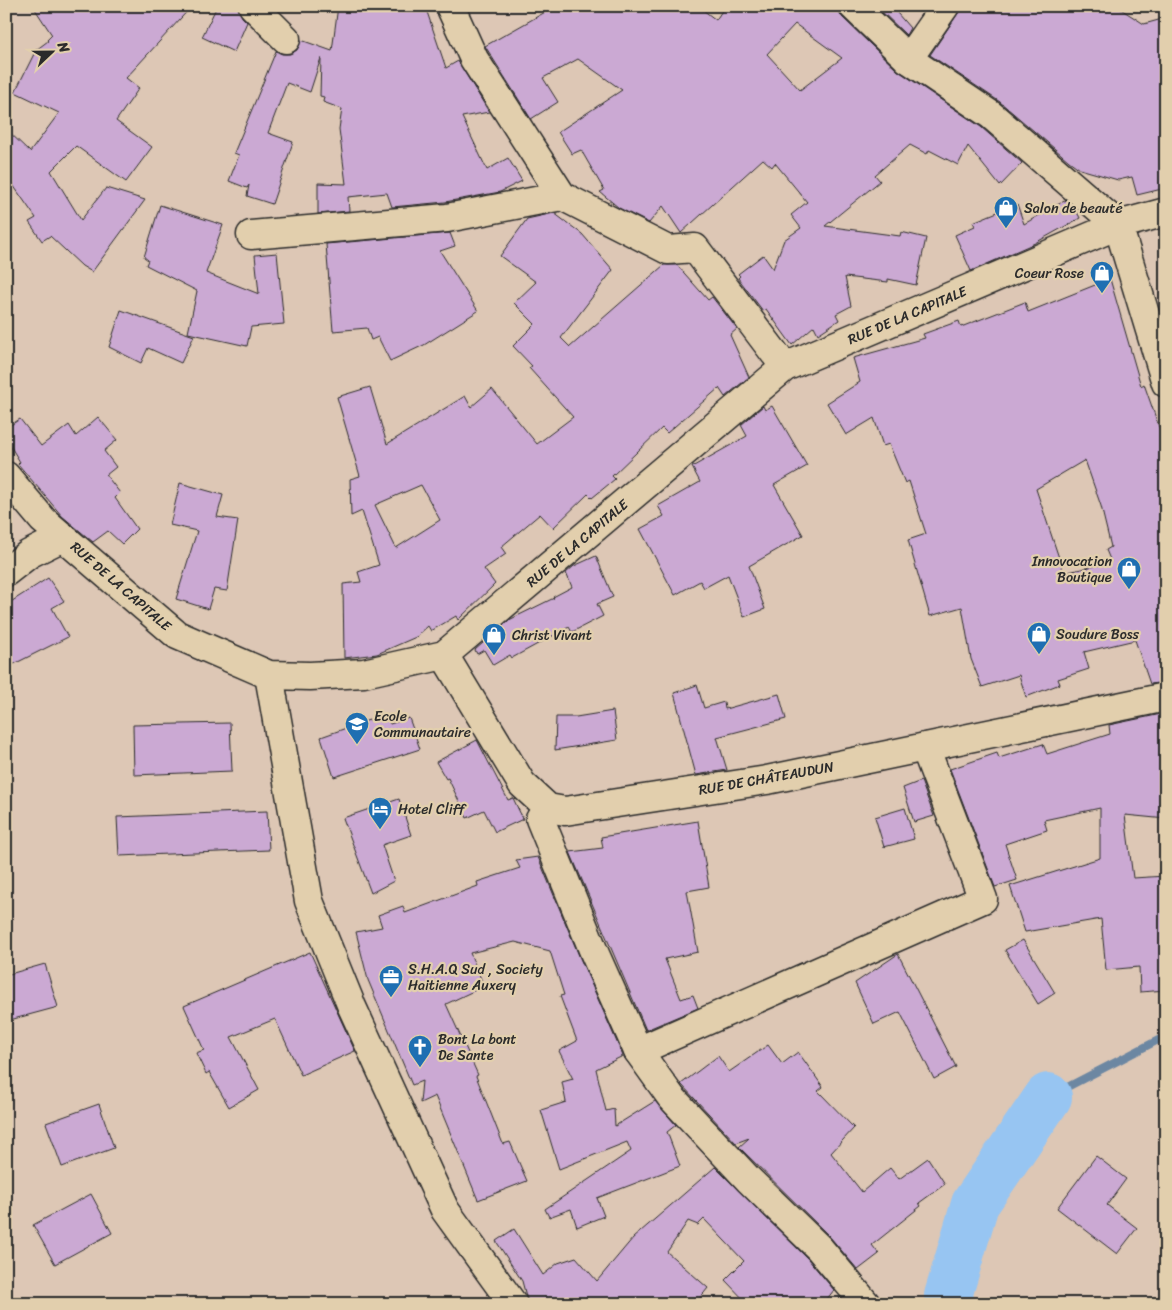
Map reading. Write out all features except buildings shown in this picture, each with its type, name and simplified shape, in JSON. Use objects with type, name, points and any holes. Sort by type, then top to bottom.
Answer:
[{"type":"street","points":[[253,6],[286,38]]},
{"type":"street","points":[[450,6],[474,59],[562,196],[668,250],[695,248],[785,367]]},
{"type":"street","points":[[853,6],[908,59],[991,115],[1118,225],[1166,383]]},
{"type":"street","points":[[908,59],[945,6]]},
{"type":"street","points":[[251,235],[447,218],[562,196]]},
{"type":"street","name":"RUE DE LA CAPITALE","points":[[6,476],[43,520],[177,635],[269,674],[310,676],[364,673],[444,655],[785,367],[1118,225],[1166,212]]},
{"type":"street","points":[[9,567],[63,537]]},
{"type":"street","points":[[444,655],[522,784],[548,808],[540,819],[594,952],[638,1051],[672,1097],[749,1180],[819,1248],[866,1304]]},
{"type":"street","points":[[269,674],[309,901],[352,1007],[445,1210],[513,1304]]},
{"type":"street","name":"RUE DE CHÂTEAUDUN","points":[[548,808],[565,811],[766,780],[1166,697]]},
{"type":"street","points":[[638,1051],[983,899],[925,747]]},
{"type":"waterway","points":[[1048,1097],[1166,1036]]},
{"type":"waterway","points":[[951,1304],[948,1296],[975,1204],[1048,1097]]},
{"type":"place","name":"Salon de beauté","points":[[1006,229]]},
{"type":"place","name":"Coeur Rose","points":[[1102,294]]},
{"type":"place","name":"Innovocation Boutique","points":[[1129,590]]},
{"type":"place","name":"Soudure Boss","points":[[1039,655]]},
{"type":"place","name":"Christ Vivant","points":[[494,656]]},
{"type":"place","name":"Ecole Communautaire","points":[[357,745]]},
{"type":"place","name":"Hotel Cliff","points":[[380,830]]},
{"type":"place","name":"S.H.A.Q Sud , Society Haitienne Auxery","points":[[391,998]]},
{"type":"place","name":"Bont La bont De Sante","points":[[420,1068]]}]
